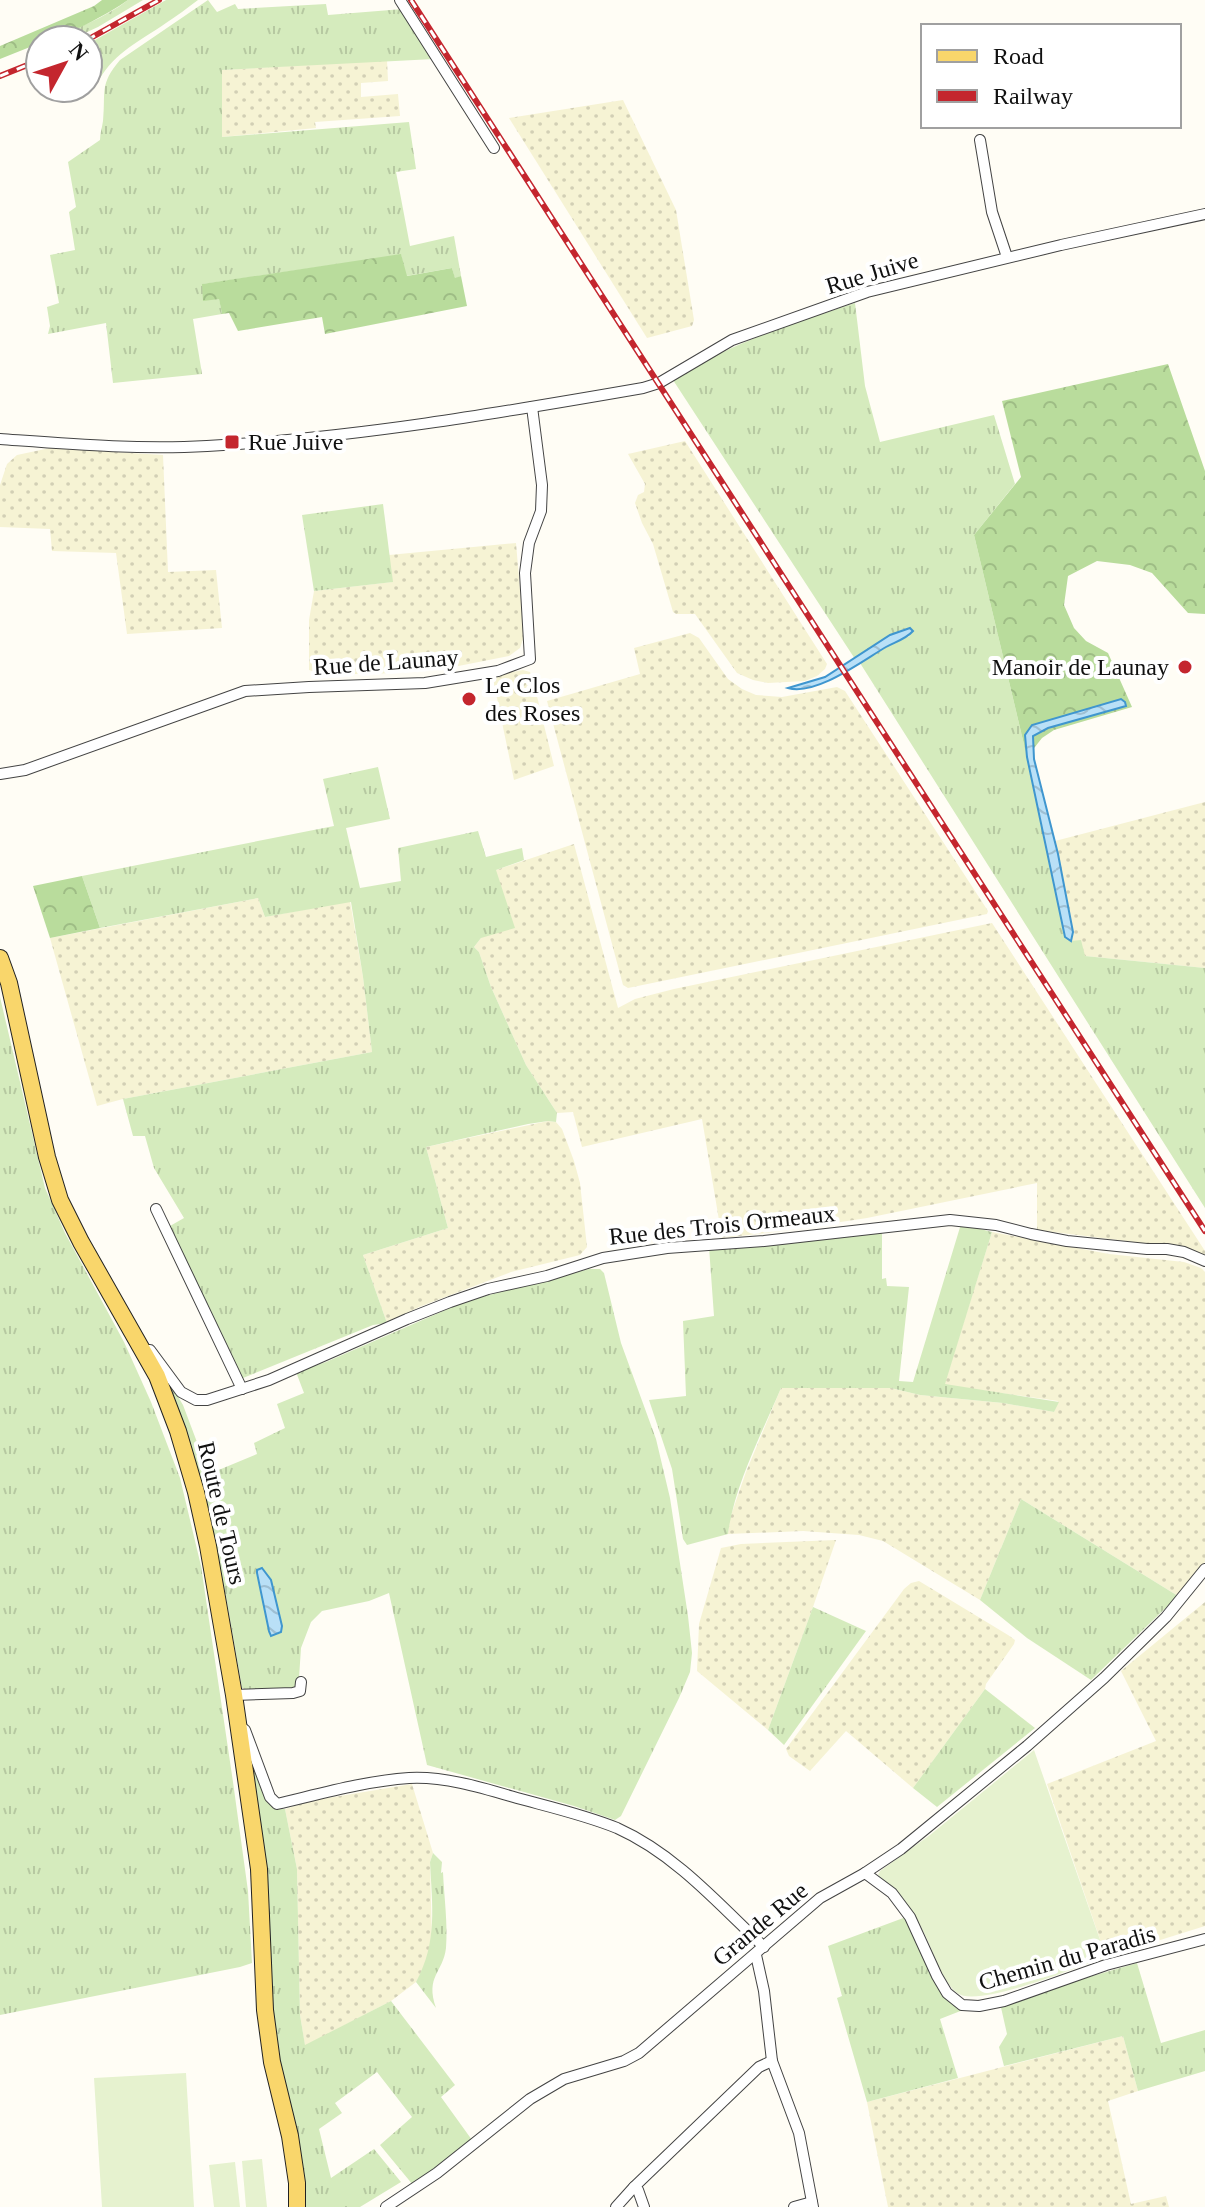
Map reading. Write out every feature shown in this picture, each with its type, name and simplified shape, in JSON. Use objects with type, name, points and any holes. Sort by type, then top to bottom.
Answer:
[{"type":"main road","name":"Route de Tours","points":[[0,958],[9,983],[47,1157],[60,1200],[157,1376],[196,1492],[234,1695],[259,1869],[265,2010],[272,2062],[290,2136],[297,2207]]},
{"type":"main road","name":"Route de Tours","points":[[283,2111],[288,2207]]},
{"type":"street","points":[[400,0],[494,148]]},
{"type":"street","points":[[980,140],[992,212],[1007,257]]},
{"type":"street","name":"Rue Juive","points":[[0,439],[139,447],[204,446],[329,437],[643,388],[659,383],[710,352],[750,333],[867,292],[1007,257],[1205,214]]},
{"type":"street","name":"Rue de Launay","points":[[0,774],[25,770],[245,691],[425,683],[498,671],[530,659],[525,573],[529,543],[541,511],[542,485],[532,407]]},
{"type":"street","points":[[156,1209],[242,1389]]},
{"type":"street","name":"Rue des Trois Ormeaux","points":[[143,1350],[150,1350],[181,1392],[196,1400],[207,1400],[269,1380],[407,1319],[488,1289],[547,1276],[603,1258],[667,1248],[764,1241],[950,1220],[996,1225],[1067,1241],[1167,1249],[1205,1261]]},
{"type":"street","name":"Grande Rue","points":[[386,2207],[437,2173],[539,2093],[564,2079],[624,2061],[639,2053],[820,1898],[865,1873],[913,1840],[1094,1687],[1166,1617],[1205,1569]]},
{"type":"street","points":[[234,1695],[293,1693],[300,1691],[301,1682]]},
{"type":"street","points":[[238,1726],[245,1730],[265,1786],[277,1804],[389,1780],[443,1779],[616,1828],[666,1858],[705,1890],[760,1951],[772,2061],[799,2133],[813,2204],[794,2207]]},
{"type":"street","name":"Chemin du Paradis","points":[[865,1873],[892,1893],[910,1917],[947,1993],[962,2005],[979,2006],[1004,2001],[1106,1965],[1205,1939]]},
{"type":"street","points":[[616,2207],[759,2067],[772,2061]]},
{"type":"street","points":[[634,2187],[644,2207]]},
{"type":"shaded area","points":[[387,60],[388,81],[361,83],[361,97],[398,94],[400,116],[315,122],[316,128],[222,137],[221,70]]},
{"type":"shaded area","points":[[623,100],[676,210],[694,320],[692,326],[647,338],[509,118]]},
{"type":"shaded area","points":[[685,441],[827,664],[817,676],[805,681],[768,683],[737,673],[695,614],[673,612],[653,544],[635,503],[638,495],[644,492],[645,484],[628,454]]},
{"type":"shaded area","points":[[50,448],[163,455],[168,572],[216,570],[222,628],[127,634],[116,553],[52,551],[50,529],[0,527],[0,485],[7,464],[17,455]]},
{"type":"shaded area","points":[[516,543],[524,636],[520,648],[509,656],[438,670],[322,674],[309,670],[309,620],[314,591],[392,582],[389,555]]},
{"type":"shaded area","points":[[690,633],[699,638],[728,679],[756,695],[782,697],[837,687],[845,691],[988,911],[987,914],[628,988],[623,985],[547,701],[640,674],[634,648]]},
{"type":"shaded area","points":[[523,670],[532,676],[554,766],[514,780],[493,679]]},
{"type":"shaded area","points":[[1205,802],[1205,968],[1085,956],[1071,941],[1073,931],[1055,841]]},
{"type":"shaded area","points":[[574,844],[618,1008],[635,999],[674,989],[992,923],[1205,1251],[1205,1256],[1174,1247],[1037,1230],[1037,1183],[867,1218],[722,1238],[702,1119],[582,1147],[573,1112],[557,1113],[526,1065],[479,952],[474,947],[481,938],[496,870]]},
{"type":"shaded area","points":[[258,898],[265,917],[350,901],[372,1052],[97,1106],[50,938]]},
{"type":"shaded area","points":[[548,1121],[556,1122],[562,1129],[574,1161],[580,1183],[587,1247],[580,1255],[511,1272],[419,1307],[387,1323],[363,1255],[448,1228],[426,1147]]},
{"type":"shaded area","points":[[992,1232],[1109,1254],[1184,1262],[1205,1272],[1205,1562],[1178,1596],[1021,1499],[980,1600],[883,1541],[859,1535],[803,1531],[728,1534],[730,1518],[746,1472],[781,1388],[891,1388],[920,1395],[1003,1403],[1054,1412],[1058,1401],[944,1385]]},
{"type":"shaded area","points":[[836,1540],[768,1730],[697,1671],[699,1624],[721,1548],[741,1544]]},
{"type":"shaded area","points":[[919,1581],[1008,1635],[1015,1640],[1014,1644],[913,1788],[846,1731],[810,1771],[789,1756],[786,1749],[904,1589]]},
{"type":"shaded area","points":[[1205,1602],[1205,1926],[1106,1957],[1047,1784],[1156,1741],[1121,1671]]},
{"type":"shaded area","points":[[412,1784],[433,1853],[430,1862],[432,1941],[425,1966],[416,1982],[391,2001],[305,2046],[300,2015],[297,1869],[285,1809],[310,1801]]},
{"type":"shaded area","points":[[1123,2036],[1138,2091],[1108,2101],[1131,2204],[1166,2196],[1169,2207],[888,2207],[867,2102]]},
{"type":"green space","points":[[102,0],[128,0],[87,24],[52,24]]},
{"type":"green space","points":[[128,0],[143,0],[103,24],[86,24],[100,18]]},
{"type":"green space","points":[[166,0],[198,0],[121,54],[104,73],[104,35]]},
{"type":"green space","points":[[208,0],[217,12],[235,4],[238,9],[326,4],[328,15],[403,9],[434,59],[222,70],[222,137],[409,122],[416,169],[396,172],[410,246],[454,236],[461,276],[455,279],[452,268],[406,276],[401,255],[203,284],[203,300],[219,298],[222,314],[193,319],[202,374],[113,383],[106,323],[48,334],[47,307],[59,303],[50,255],[75,250],[69,212],[76,207],[68,162],[100,140],[106,82],[120,60]]},
{"type":"green space","points":[[24,36],[24,49],[0,59],[0,46]]},
{"type":"green space","points":[[401,254],[407,276],[452,268],[455,278],[461,276],[467,306],[325,334],[322,317],[238,331],[229,313],[222,314],[219,299],[203,301],[202,284]]},
{"type":"green space","points":[[855,303],[865,386],[880,442],[994,415],[1015,484],[974,535],[1027,757],[1065,936],[1071,941],[1081,940],[1085,956],[1205,968],[1205,1208],[860,663],[910,636],[904,629],[855,659],[673,380],[739,345]]},
{"type":"green space","points":[[1168,364],[1205,471],[1205,614],[1188,613],[1152,573],[1130,565],[1097,561],[1068,576],[1064,605],[1074,628],[1086,641],[1108,653],[1132,707],[1054,730],[1042,738],[1027,757],[974,535],[1021,477],[1002,401]]},
{"type":"green space","points":[[383,504],[393,582],[314,591],[302,515]]},
{"type":"green space","points":[[378,767],[390,819],[346,828],[360,888],[401,881],[398,848],[478,831],[486,857],[522,848],[524,860],[496,870],[515,928],[481,938],[474,947],[479,952],[526,1065],[557,1113],[556,1122],[528,1124],[426,1147],[448,1228],[363,1255],[387,1323],[373,1325],[243,1378],[170,1226],[184,1218],[154,1168],[145,1136],[133,1136],[123,1099],[372,1052],[351,902],[265,917],[258,898],[100,928],[82,876],[334,826],[323,779]]},
{"type":"green space","points":[[82,876],[100,928],[50,938],[33,886]]},
{"type":"green space","points":[[0,997],[45,1188],[65,1233],[124,1342],[180,1478],[201,1566],[248,1891],[252,1963],[0,2015]]},
{"type":"green space","points":[[961,1224],[992,1232],[945,1384],[1059,1402],[1054,1412],[1003,1403],[920,1395],[891,1388],[781,1388],[742,1479],[728,1534],[687,1545],[683,1539],[672,1469],[649,1400],[686,1396],[683,1321],[714,1316],[709,1247],[818,1240],[882,1232],[882,1279],[886,1278],[887,1286],[909,1287],[899,1381],[913,1382]]},
{"type":"green space","points":[[589,1269],[600,1269],[604,1273],[621,1343],[656,1439],[670,1498],[692,1653],[690,1672],[679,1698],[621,1816],[615,1820],[427,1765],[389,1593],[369,1601],[322,1611],[311,1622],[301,1648],[299,1678],[289,1691],[256,1692],[242,1688],[199,1472],[162,1370],[183,1405],[209,1474],[257,1454],[254,1443],[285,1428],[277,1404],[304,1393],[296,1372],[466,1301]]},
{"type":"green space","points":[[1021,1499],[1178,1596],[1091,1680],[1027,1638],[980,1600]]},
{"type":"green space","points":[[813,1607],[866,1631],[784,1745],[768,1730]]},
{"type":"green space","points":[[985,1689],[1035,1728],[937,1807],[913,1788]]},
{"type":"green space","points":[[250,1746],[267,1799],[274,1809],[285,1809],[297,1869],[300,2015],[305,2045],[391,2001],[455,2085],[441,2097],[472,2140],[413,2185],[380,2145],[412,2117],[377,2072],[335,2103],[342,2113],[319,2129],[331,2178],[374,2149],[401,2182],[360,2207],[303,2207],[273,2026]]},
{"type":"green space","points":[[1034,1750],[1106,1957],[1006,1991],[968,1996],[957,1993],[941,1971],[912,1912],[878,1875]]},
{"type":"green space","points":[[433,1853],[442,1862],[447,1929],[444,1956],[432,1989],[436,2008],[416,1982],[431,1938],[430,1862]]},
{"type":"green space","points":[[906,1917],[944,1995],[963,2010],[940,2019],[958,2078],[867,2102],[837,1998],[842,1996],[828,1946]]},
{"type":"green space","points":[[1137,1963],[1161,2043],[1205,2030],[1205,2071],[1138,2091],[1123,2036],[1004,2066],[999,2047],[1007,2034],[1000,2003]]},
{"type":"green space","points":[[186,2073],[194,2207],[102,2207],[94,2078]]},
{"type":"green space","points":[[262,2159],[267,2207],[246,2207],[242,2161]]},
{"type":"green space","points":[[235,2162],[240,2207],[214,2207],[209,2165]]},
{"type":"water","points":[[910,628],[913,631],[907,636],[838,676],[812,687],[788,688],[825,677],[890,635]]},
{"type":"water","points":[[1121,699],[1126,706],[1048,728],[1033,736],[1034,759],[1058,854],[1073,932],[1071,941],[1065,937],[1025,735],[1032,725]]},
{"type":"water","points":[[262,1568],[271,1580],[282,1626],[281,1632],[271,1636],[257,1573]]},
{"type":"railway","points":[[104,31],[159,0]]},
{"type":"railway","points":[[411,0],[1205,1231]]},
{"type":"railway","points":[[0,76],[24,66]]},
{"type":"place","name":"Rue Juive","points":[[232,442]]},
{"type":"place","name":"Manoir de Launay","points":[[1185,667]]},
{"type":"place","name":"Le Clos des Roses","points":[[469,699]]}]
